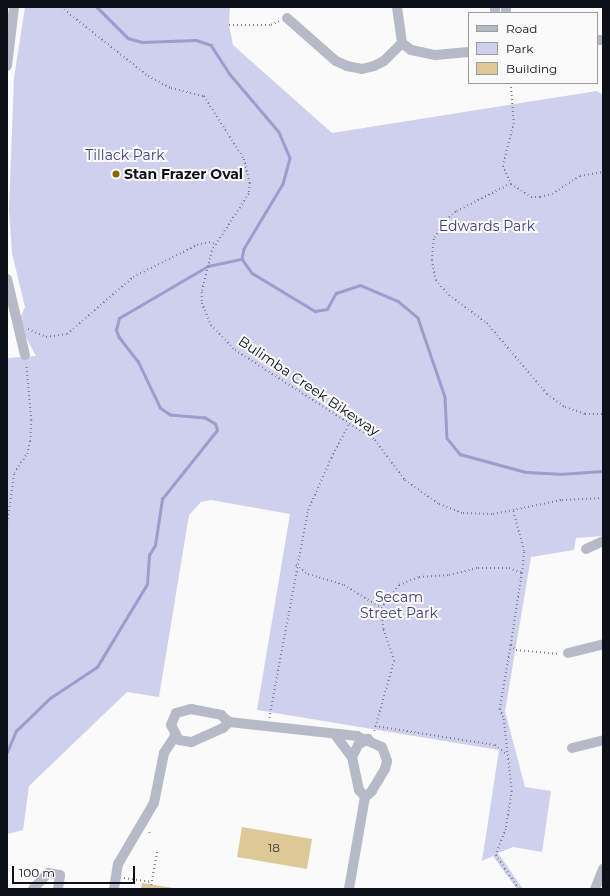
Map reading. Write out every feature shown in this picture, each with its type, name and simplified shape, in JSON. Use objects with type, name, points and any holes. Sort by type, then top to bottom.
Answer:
[{"type":"street","points":[[7,66],[14,7]]},
{"type":"street","points":[[397,7],[402,43]]},
{"type":"street","points":[[287,18],[336,61],[347,66],[362,69],[374,66],[384,61],[402,43]]},
{"type":"street","points":[[402,43],[420,54],[468,52]]},
{"type":"street","points":[[7,279],[10,307],[18,323],[25,355]]},
{"type":"street","points":[[586,549],[603,541]]},
{"type":"street","points":[[568,653],[603,644]]},
{"type":"street","points":[[114,889],[118,864],[154,803],[164,753],[175,736],[172,719],[183,710],[221,715],[228,722],[267,725],[336,736],[342,734],[368,740],[382,747],[387,760],[378,781],[365,797],[349,889]]},
{"type":"street","points":[[175,736],[191,742],[223,728],[228,722]]},
{"type":"street","points":[[336,736],[352,757],[359,790],[365,797]]},
{"type":"street","points":[[352,757],[358,745],[368,740]]},
{"type":"street","points":[[572,748],[603,740]]},
{"type":"street","points":[[594,889],[603,870]]},
{"type":"street","points":[[33,889],[48,873],[60,875],[58,889]]},
{"type":"path","name":"Bulimba Creek Bikeway","points":[[61,7],[148,76],[171,88],[204,96],[213,106],[244,159],[250,184],[243,207],[216,244],[205,276],[202,302],[211,325],[223,339],[253,364],[350,423],[375,440],[405,480],[439,504],[463,513],[512,510],[562,500],[603,498]]},
{"type":"path","points":[[228,24],[271,25],[287,18]]},
{"type":"path","points":[[511,84],[514,123],[503,166],[511,184],[531,197],[540,197],[552,194],[580,176],[603,172]]},
{"type":"path","points":[[511,184],[456,212],[443,223],[434,239],[432,260],[436,280],[448,295],[487,323],[547,394],[565,407],[585,414],[603,414]]},
{"type":"path","points":[[18,323],[36,334],[62,336],[133,277],[197,245],[209,242],[216,244]]},
{"type":"path","points":[[7,523],[12,480],[30,441],[32,420],[25,355]]},
{"type":"path","points":[[267,725],[296,565],[308,510],[331,458],[350,423]]},
{"type":"path","points":[[512,510],[522,540],[522,573],[500,709],[504,719],[512,791],[506,829],[496,855],[519,889]]},
{"type":"path","points":[[296,565],[308,574],[344,585],[381,608]]},
{"type":"path","points":[[374,731],[394,661],[383,629],[381,608],[399,585],[419,577],[449,576],[478,568],[509,568],[522,573]]},
{"type":"path","points":[[511,645],[516,650],[549,655],[568,653]]},
{"type":"path","points":[[375,726],[495,745],[508,755]]},
{"type":"path","points":[[116,876],[151,883],[157,851]]},
{"type":"green space","points":[[25,7],[230,7],[229,25],[233,45],[332,133],[597,91],[603,95],[603,536],[576,538],[574,550],[531,557],[505,711],[525,787],[551,791],[542,852],[513,847],[498,853],[523,889],[517,889],[493,856],[482,861],[499,750],[257,710],[290,514],[211,500],[201,502],[189,515],[159,697],[127,692],[29,786],[23,830],[7,834],[7,358],[36,356],[18,323],[25,307],[12,253],[9,210],[14,78]]},
{"type":"building","points":[[242,827],[312,839],[307,869],[237,857]]},
{"type":"building","points":[[142,883],[173,888],[173,889],[141,889]]},
{"type":"waterway","points":[[97,7],[128,38],[142,42],[196,40],[211,45],[229,73],[279,132],[290,158],[283,184],[244,249],[242,259],[252,273],[315,311],[327,309],[336,293],[360,285],[398,301],[418,318],[445,397],[447,438],[460,454],[526,472],[559,474],[603,471]]},
{"type":"waterway","points":[[7,752],[16,731],[50,698],[97,667],[147,584],[149,555],[155,545],[162,499],[217,430],[215,424],[205,418],[170,415],[160,408],[138,362],[119,338],[116,330],[119,318],[208,266],[242,259]]},
{"type":"place","name":"Stan Frazer Oval","points":[[116,174]]},
{"type":"park label","name":"Tillack Park","points":[[125,155]]},
{"type":"park label","name":"Edwards Park","points":[[487,226]]},
{"type":"park label","name":"Secam Street Park","points":[[399,606]]}]
